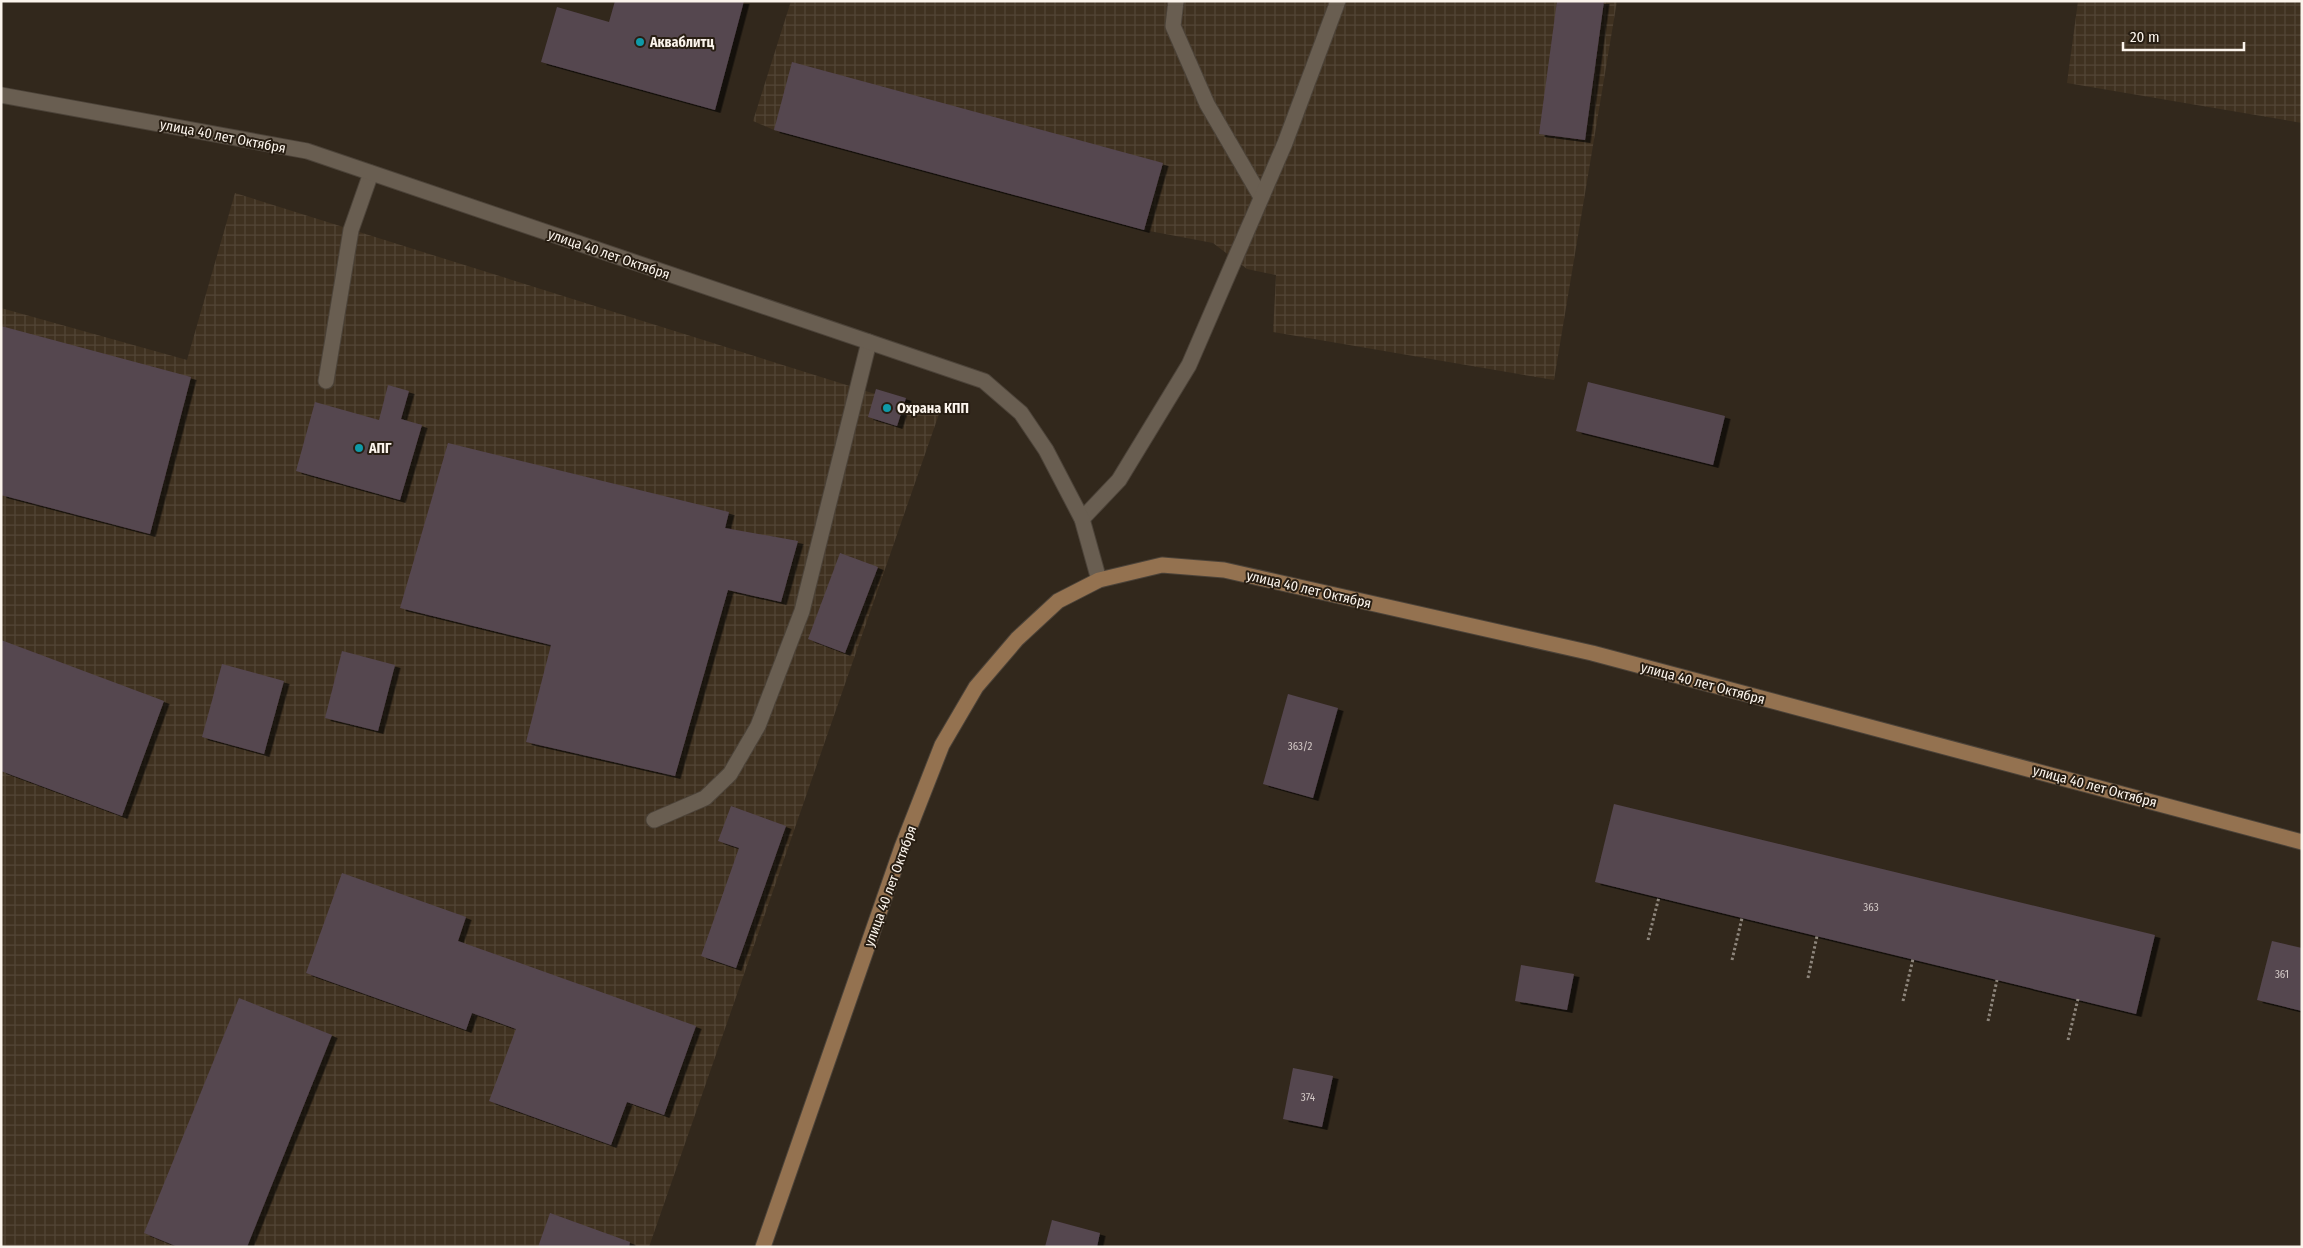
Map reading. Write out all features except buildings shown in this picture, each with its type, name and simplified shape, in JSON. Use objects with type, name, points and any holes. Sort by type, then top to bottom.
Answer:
[{"type":"street","points":[[1176,1],[1173,26],[1207,104],[1261,197]]},
{"type":"street","points":[[1082,520],[1119,480],[1189,365],[1285,143],[1338,1]]},
{"type":"street","name":"улица 40 лет Октября","points":[[1,95],[307,151],[984,381],[1021,413],[1046,450],[1082,520],[1099,580]]},
{"type":"street","points":[[326,382],[351,230],[371,174]]},
{"type":"street","points":[[654,820],[705,798],[730,774],[758,726],[802,611],[869,342]]},
{"type":"street","name":"улица 40 лет Октября","points":[[763,1247],[902,847],[942,745],[976,687],[1017,639],[1058,601],[1099,580],[1162,565],[1224,570],[1592,653],[2302,842]]},
{"type":"path","points":[[1648,940],[1659,897]]},
{"type":"path","points":[[1732,960],[1742,918]]},
{"type":"path","points":[[1808,978],[1817,936]]},
{"type":"path","points":[[1903,1001],[1913,959]]},
{"type":"path","points":[[1988,1021],[1997,980]]},
{"type":"path","points":[[2068,1040],[2078,999]]},
{"type":"shaded area","points":[[791,1],[1617,1],[1554,380],[1273,332],[1276,275],[1247,269],[1213,243],[1144,230],[774,130],[753,121]]},
{"type":"shaded area","points":[[2078,1],[2302,1],[2302,123],[2067,83]]},
{"type":"shaded area","name":"АПГ","points":[[235,193],[939,414],[649,1247],[1,1247],[1,308],[187,360]]},
{"type":"place","name":"Акваблитц","points":[[640,42]]},
{"type":"place","name":"Охрана КПП","points":[[887,408]]},
{"type":"place","name":"АПГ","points":[[359,448]]}]
